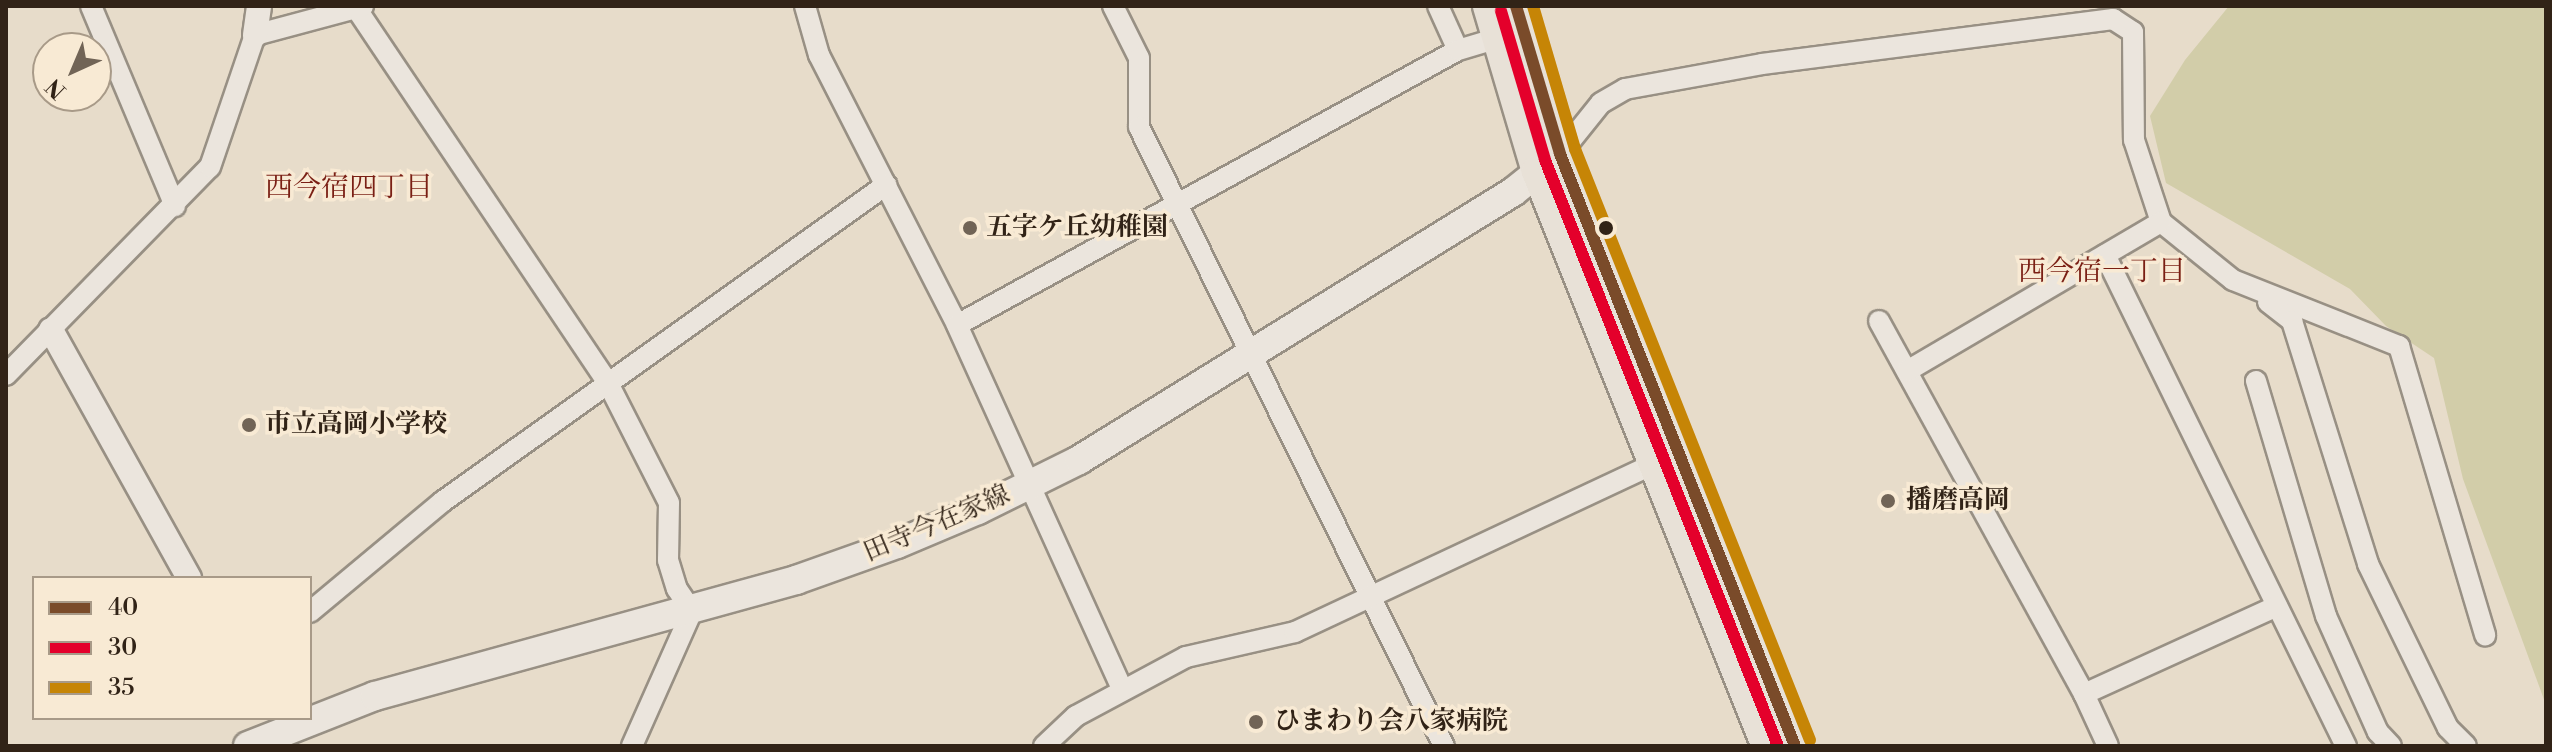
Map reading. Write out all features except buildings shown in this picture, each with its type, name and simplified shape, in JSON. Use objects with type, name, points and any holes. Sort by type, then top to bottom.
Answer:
[{"type":"highway","points":[[1516,6],[1550,163],[1654,464],[1769,746]]},
{"type":"highway","points":[[1494,22],[1550,163],[1795,746]]},
{"type":"main road","name":"田寺今在家線","points":[[312,718],[375,696],[692,611],[796,580],[897,544],[1079,460],[1513,192],[1550,163]]},
{"type":"main road","name":"田寺今在家線","points":[[262,736],[307,720]]},
{"type":"street","points":[[91,6],[175,206]]},
{"type":"street","points":[[6,375],[210,167],[255,35],[259,6]]},
{"type":"street","points":[[805,6],[819,55],[957,325],[1122,688]]},
{"type":"street","points":[[1113,6],[1139,58],[1139,127],[1444,746]]},
{"type":"street","points":[[1438,6],[1458,50]]},
{"type":"street","points":[[255,35],[360,7],[609,385],[669,503],[668,560],[677,589],[692,611],[632,746]]},
{"type":"street","points":[[1550,163],[1601,103],[1625,89],[2069,15],[2113,19],[2133,32],[2134,140],[2161,222],[2233,280],[2399,346],[2485,635]]},
{"type":"street","points":[[957,325],[1458,50],[1494,22]]},
{"type":"street","points":[[312,610],[442,502],[886,185]]},
{"type":"street","points":[[1907,371],[2161,222]]},
{"type":"street","points":[[2105,255],[2346,746]]},
{"type":"street","points":[[2252,289],[2292,321],[2368,564],[2448,728],[2466,746]]},
{"type":"street","points":[[1879,321],[2084,694],[2108,746]]},
{"type":"street","points":[[51,330],[188,576]]},
{"type":"street","points":[[2256,381],[2326,616],[2378,732],[2391,746]]},
{"type":"street","points":[[1044,746],[1076,716],[1122,688],[1186,657],[1295,632],[1654,464]]},
{"type":"street","points":[[2084,694],[2277,606]]},
{"type":"shaded area","points":[[2229,6],[2546,6],[2546,705],[2463,479],[2434,358],[2386,326],[2350,289],[2166,183],[2150,116],[2185,60]]},
{"type":"transit line","name":"40","points":[[1516,6],[1560,154],[1795,746]]},
{"type":"transit line","name":"35","points":[[1533,6],[1575,149],[1810,740]]},
{"type":"transit line","name":"30","points":[[1501,11],[1545,160],[1778,746]]},
{"type":"place","name":"五字ケ丘幼稚園","points":[[970,228]]},
{"type":"place","name":"市立高岡小学校","points":[[249,425]]},
{"type":"place","name":"播磨高岡","points":[[1888,501]]},
{"type":"place","name":"ひまわり会八家病院","points":[[1256,722]]},
{"type":"district","name":"西今宿四丁目","points":[[349,188]]},
{"type":"district","name":"西今宿一丁目","points":[[2102,272]]}]
